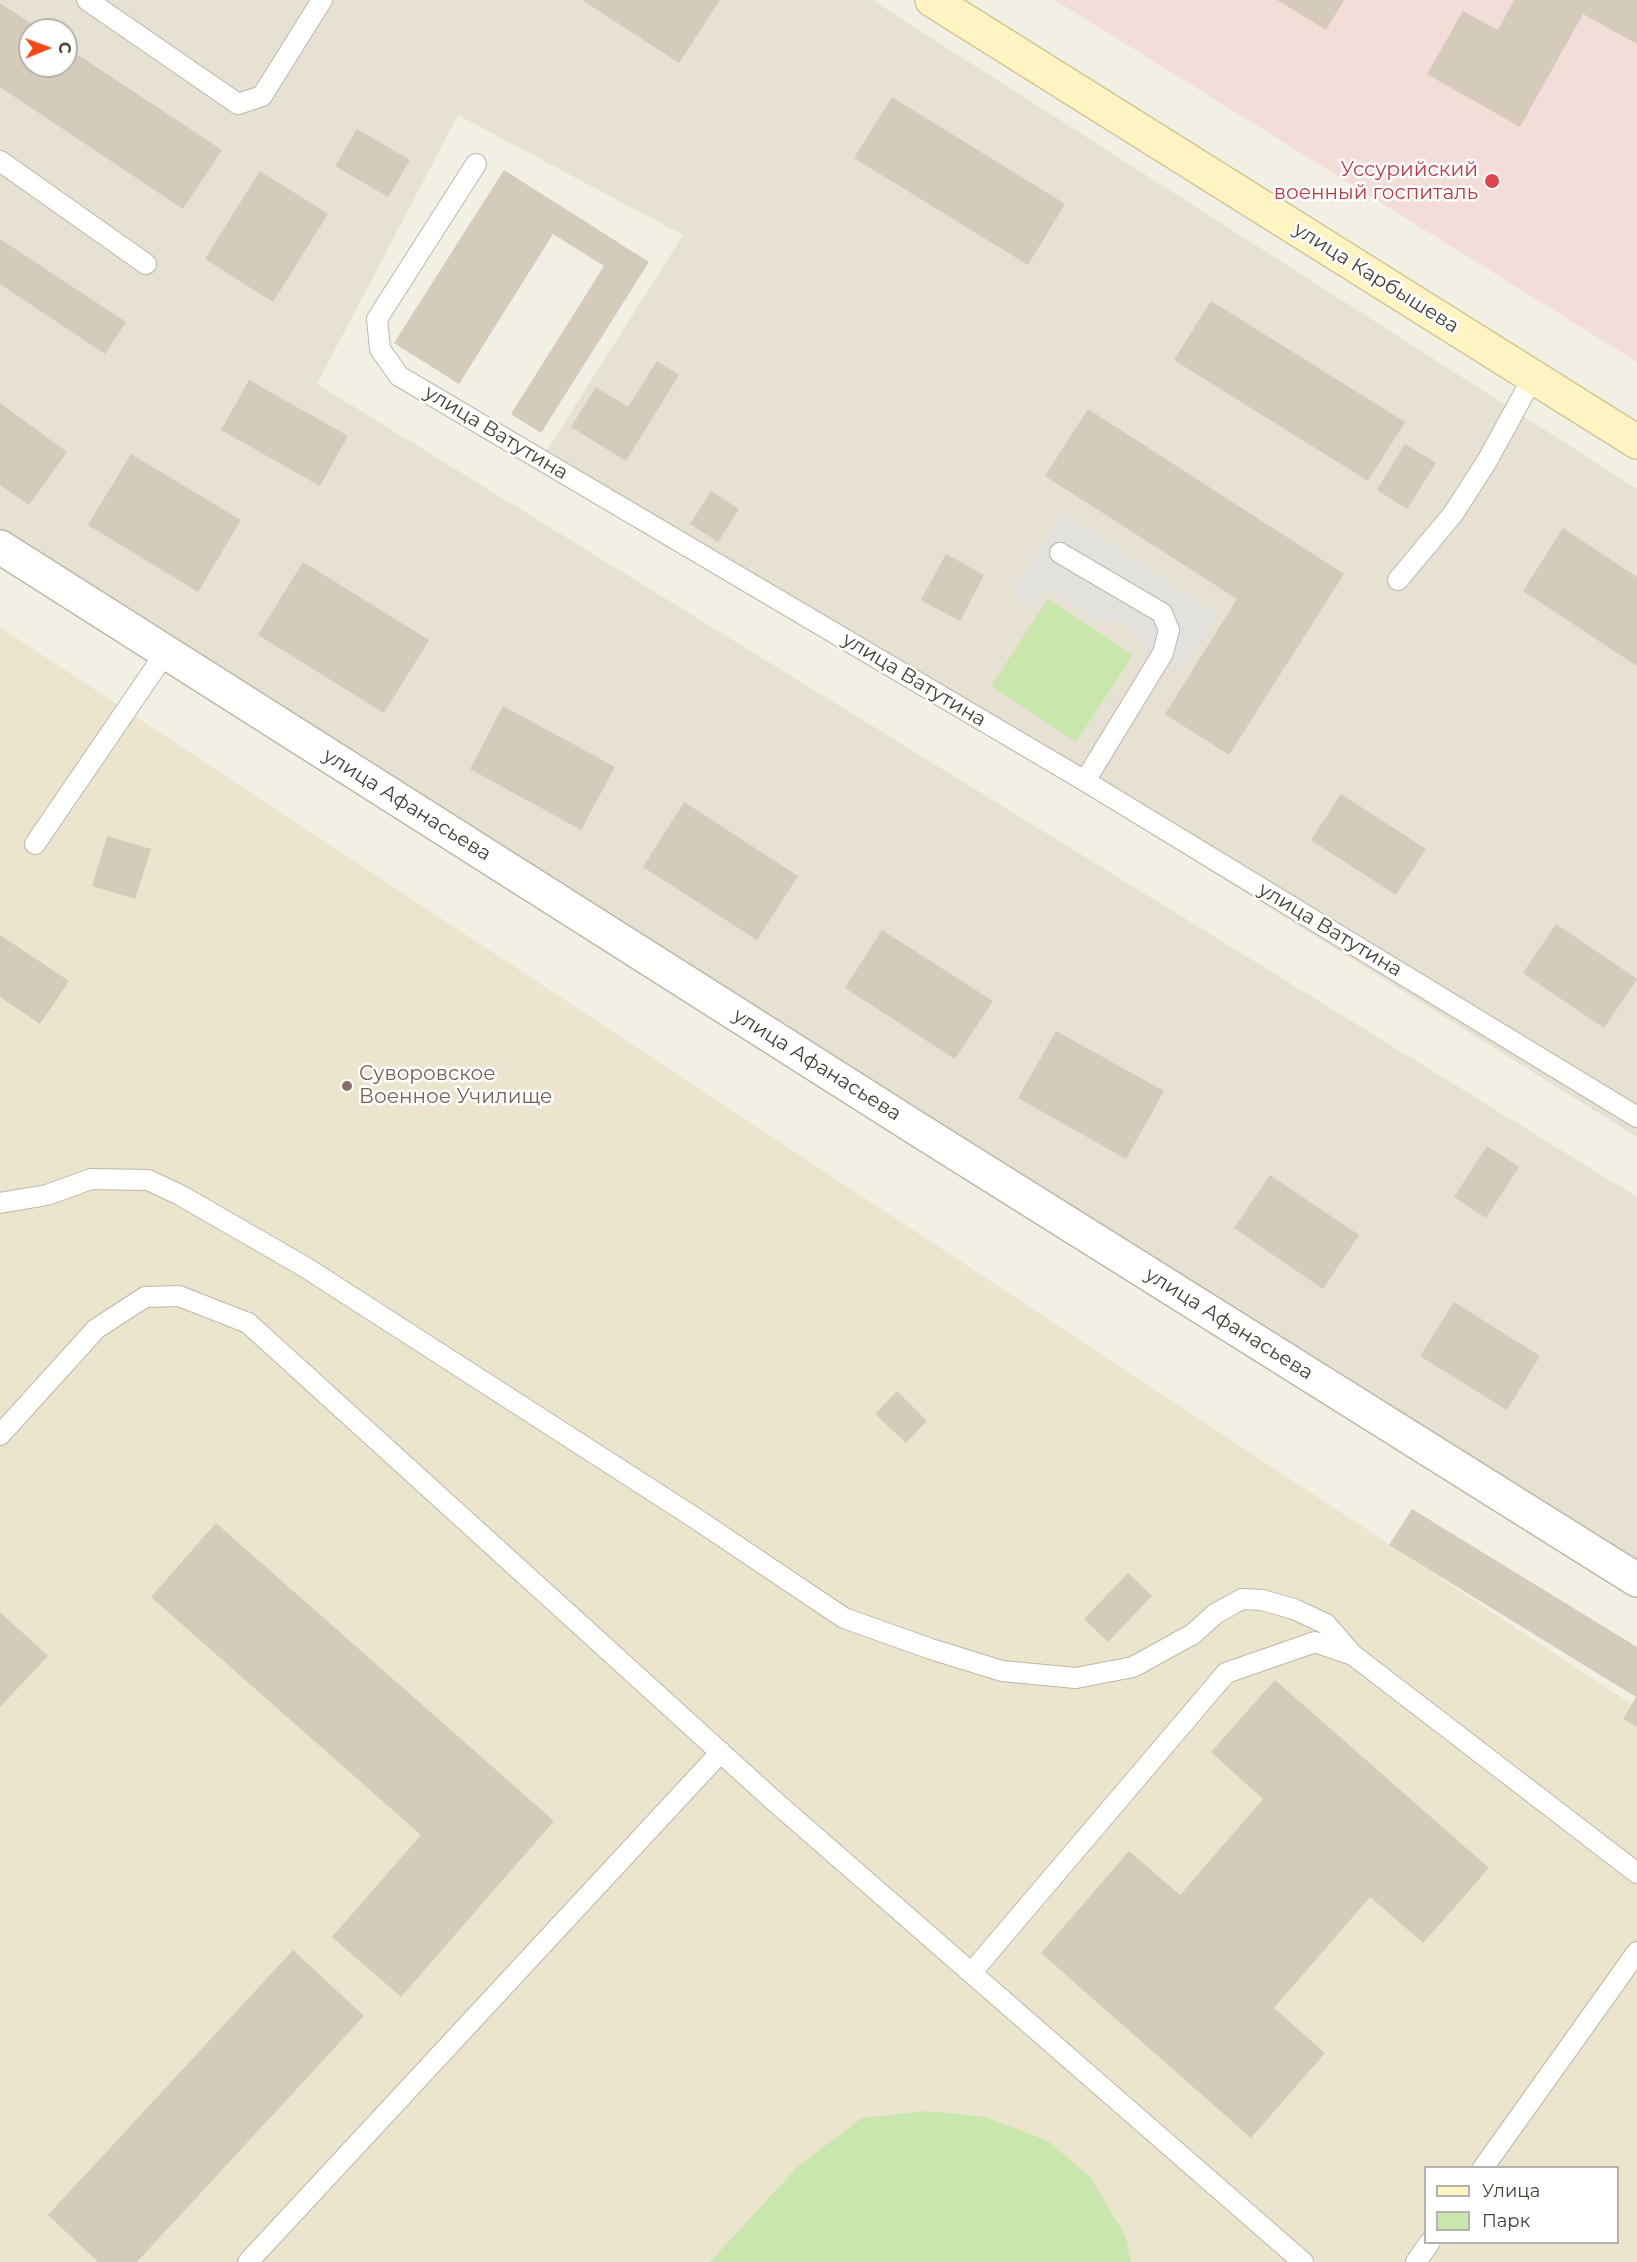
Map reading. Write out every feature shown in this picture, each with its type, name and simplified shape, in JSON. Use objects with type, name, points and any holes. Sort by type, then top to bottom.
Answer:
[{"type":"street","name":"улица Карбышева","points":[[932,0],[1637,442]]},
{"type":"street","name":"улица Афанасьева","points":[[5,559],[166,652],[909,1124],[1637,1580]]},
{"type":"lane","points":[[87,0],[238,104],[262,96],[322,0]]},
{"type":"lane","points":[[0,161],[146,264]]},
{"type":"lane","name":"улица Ватутина","points":[[476,164],[377,320],[380,349],[399,376],[1085,781],[1637,1117]]},
{"type":"lane","points":[[1398,580],[1453,514],[1487,461],[1533,377]]},
{"type":"lane","points":[[1060,552],[1162,613],[1169,630],[1163,654],[1085,781]]},
{"type":"lane","points":[[35,844],[166,652]]},
{"type":"lane","points":[[0,1203],[46,1195],[91,1179],[148,1180],[180,1195],[305,1267],[695,1518],[844,1618],[931,1649],[1002,1671],[1076,1678],[1132,1667],[1193,1634],[1215,1614],[1242,1599],[1262,1600],[1294,1609],[1326,1624],[1353,1655],[1637,1873]]},
{"type":"lane","points":[[0,1435],[96,1329],[145,1297],[179,1296],[248,1323],[773,1800],[1303,2262]]},
{"type":"lane","points":[[972,1972],[1226,1673],[1315,1642],[1353,1655]]},
{"type":"lane","points":[[248,2262],[721,1752]]},
{"type":"lane","points":[[1484,2166],[1637,1952]]},
{"type":"lane","points":[[1416,2262],[1429,2244]]},
{"type":"shaded area","points":[[0,0],[872,0],[1637,489],[1637,1137],[544,455],[683,235],[458,115],[317,384],[1637,1197],[1637,1590],[0,552]]},
{"type":"shaded area","name":"Уссурийский военный госпиталь","points":[[1055,0],[1637,0],[1637,362]]},
{"type":"shaded area","points":[[1064,513],[1218,614],[1180,673],[1144,650],[1138,636],[1125,626],[1111,621],[1098,622],[1046,587],[1032,609],[1011,596]]},
{"type":"shaded area","name":"Суворовское Военное Училище","points":[[0,627],[1637,1708],[1637,2262],[0,2262]]},
{"type":"green space","points":[[1048,599],[1133,655],[1076,742],[991,686]]},
{"type":"green space","points":[[927,2111],[986,2117],[1048,2141],[1091,2178],[1126,2237],[1131,2262],[710,2262],[799,2165],[862,2118]]},
{"type":"building","points":[[582,0],[720,0],[679,63]]},
{"type":"building","points":[[1277,0],[1344,0],[1326,30]]},
{"type":"building","points":[[1514,0],[1637,0],[1637,44],[1583,14],[1520,127],[1427,74],[1463,11],[1498,30]]},
{"type":"building","points":[[0,3],[23,18],[18,18],[18,78],[78,78],[78,55],[222,150],[183,209],[0,87]]},
{"type":"building","points":[[892,97],[1065,204],[1028,265],[854,158]]},
{"type":"building","points":[[357,129],[410,160],[388,197],[335,166]]},
{"type":"building","points":[[504,170],[649,262],[541,433],[511,414],[604,266],[553,234],[459,384],[394,343]]},
{"type":"building","points":[[260,171],[328,214],[273,302],[205,259]]},
{"type":"building","points":[[0,239],[126,322],[105,354],[0,284]]},
{"type":"building","points":[[1211,301],[1405,422],[1368,481],[1174,360]]},
{"type":"building","points":[[657,361],[679,375],[626,461],[571,427],[596,387],[628,407]]},
{"type":"building","points":[[249,380],[348,436],[320,486],[221,430]]},
{"type":"building","points":[[0,403],[67,452],[29,505],[0,485]]},
{"type":"building","points":[[1088,409],[1344,574],[1229,755],[1165,714],[1237,599],[1045,476]]},
{"type":"building","points":[[1405,444],[1436,463],[1407,509],[1377,490]]},
{"type":"building","points":[[131,454],[241,520],[198,592],[88,525]]},
{"type":"building","points":[[711,491],[739,509],[718,542],[690,524]]},
{"type":"building","points":[[1563,528],[1637,577],[1637,666],[1523,591]]},
{"type":"building","points":[[946,554],[984,575],[960,621],[921,600]]},
{"type":"building","points":[[303,562],[429,640],[384,713],[258,635]]},
{"type":"building","points":[[503,706],[615,767],[581,830],[470,769]]},
{"type":"building","points":[[1341,794],[1426,849],[1396,895],[1311,840]]},
{"type":"building","points":[[684,802],[798,876],[757,940],[643,867]]},
{"type":"building","points":[[107,836],[151,849],[135,899],[92,886]]},
{"type":"building","points":[[1556,924],[1637,979],[1604,1028],[1523,973]]},
{"type":"building","points":[[882,930],[993,1001],[955,1059],[845,988]]},
{"type":"building","points":[[0,935],[69,981],[40,1024],[0,997]]},
{"type":"building","points":[[1056,1031],[1164,1091],[1126,1159],[1018,1098]]},
{"type":"building","points":[[1487,1146],[1519,1167],[1486,1218],[1454,1197]]},
{"type":"building","points":[[1270,1175],[1359,1235],[1323,1289],[1234,1228]]},
{"type":"building","points":[[1454,1302],[1540,1356],[1507,1410],[1420,1356]]},
{"type":"building","points":[[897,1391],[927,1421],[906,1443],[875,1414]]},
{"type":"building","points":[[1412,1509],[1637,1647],[1637,1727],[1623,1719],[1636,1697],[1389,1545]]},
{"type":"building","points":[[216,1523],[554,1821],[401,1997],[332,1937],[421,1835],[151,1597]]},
{"type":"building","points":[[1128,1573],[1152,1596],[1108,1642],[1084,1619]]},
{"type":"building","points":[[0,1612],[48,1656],[0,1707]]},
{"type":"building","points":[[1275,1680],[1489,1868],[1423,1943],[1370,1897],[1274,2008],[1325,2053],[1251,2138],[1041,1953],[1129,1851],[1180,1895],[1263,1799],[1211,1752]]},
{"type":"building","points":[[293,1950],[364,2016],[137,2262],[98,2262],[48,2215]]},
{"type":"place","name":"Уссурийский военный госпиталь","points":[[1492,181]]},
{"type":"place","name":"Суворовское Военное Училище","points":[[347,1086]]}]
